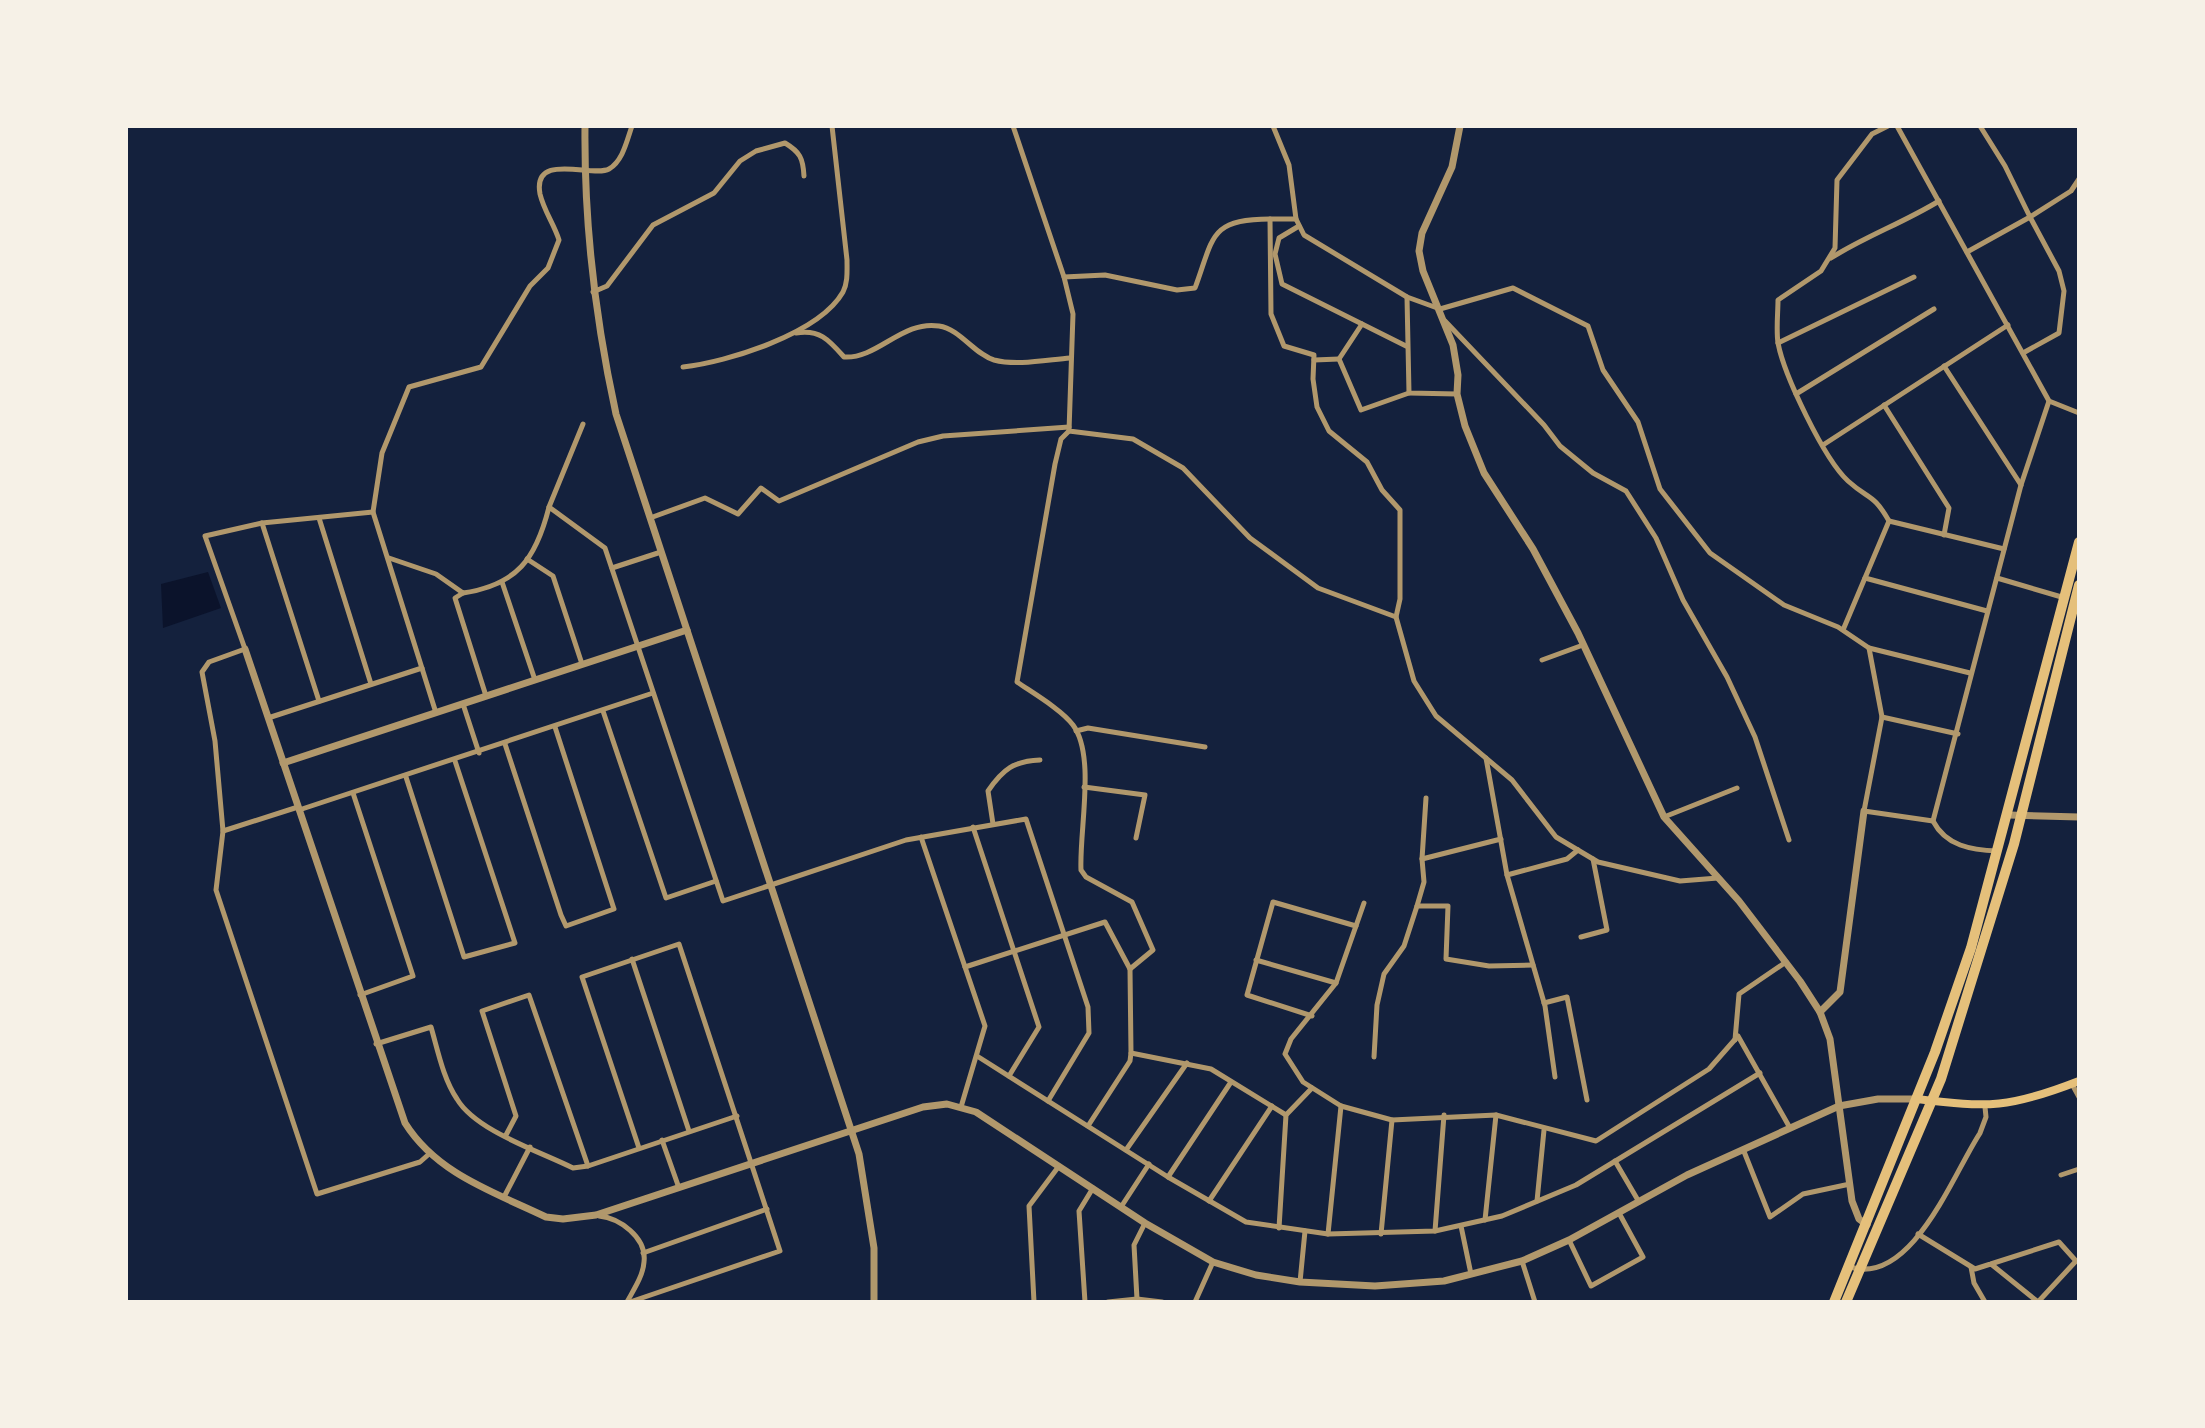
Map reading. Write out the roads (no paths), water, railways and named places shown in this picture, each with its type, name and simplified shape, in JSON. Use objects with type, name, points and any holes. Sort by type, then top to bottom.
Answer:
[{"type":"highway","points":[[1835,1302],[1917,1099],[1971,948],[2009,815],[2079,542]]},
{"type":"highway","points":[[1846,1302],[1933,1101],[2022,816],[2079,585]]},
{"type":"main road","points":[[1917,1099],[1985,1107],[2028,1099],[2076,1082]]},
{"type":"street","points":[[585,126],[586,231],[593,292],[616,414],[852,1131],[869,1204],[874,1248],[874,1302]]},
{"type":"street","points":[[436,713],[373,512],[382,453],[409,387],[481,366],[530,286],[548,268],[559,240],[539,190],[544,176],[557,167],[575,167],[597,173],[617,162],[632,126]]},
{"type":"street","points":[[793,334],[830,306],[842,293],[847,278],[832,126]]},
{"type":"street","points":[[1013,126],[1064,277],[1073,314],[1069,429],[1061,439],[1052,477],[1017,682],[1072,723],[1076,731],[1086,772],[1081,870],[1086,877],[1132,902],[1153,950],[1152,954],[1130,969]]},
{"type":"street","points":[[1273,126],[1289,165],[1298,226],[1314,244],[1407,297],[1440,309],[1513,288],[1588,326],[1603,370],[1637,422],[1660,489],[1710,553],[1784,605],[1843,630],[1869,648],[1970,673]]},
{"type":"street","points":[[1460,126],[1452,167],[1422,233],[1419,251],[1423,271],[1444,320],[1458,375],[1457,394],[1465,426],[1484,473],[1533,548],[1583,645],[1664,817],[1786,962],[1820,1012],[1830,1039],[1854,1210],[1867,1225]]},
{"type":"street","points":[[1888,126],[1871,134],[1837,180],[1835,248],[1821,271],[1778,300],[1779,343],[1797,394],[1823,445],[1847,481],[1877,500],[1889,521],[2004,549]]},
{"type":"street","points":[[1897,126],[2049,401],[2079,413]]},
{"type":"street","points":[[1980,126],[2005,166],[2059,271],[2064,291],[2059,333],[2023,353]]},
{"type":"street","points":[[593,292],[607,286],[653,225],[714,193],[740,162],[756,150],[785,143],[798,151],[803,158],[804,176]]},
{"type":"street","points":[[1967,252],[2071,191],[2079,180]]},
{"type":"street","points":[[1828,259],[1872,233],[1901,224],[1939,201]]},
{"type":"street","points":[[1064,277],[1105,275],[1177,290],[1195,288],[1219,230],[1238,219],[1296,219]]},
{"type":"street","points":[[1269,219],[1271,314],[1284,346],[1314,355],[1312,379],[1317,407],[1329,430],[1367,462],[1382,489],[1400,510],[1400,599],[1396,617],[1414,681],[1436,716],[1512,780],[1556,837],[1593,859],[1680,881],[1718,878]]},
{"type":"street","points":[[1298,226],[1279,238],[1275,254],[1282,284],[1406,346]]},
{"type":"street","points":[[1779,343],[1914,277]]},
{"type":"street","points":[[1407,297],[1409,393]]},
{"type":"street","points":[[1797,394],[1934,309]]},
{"type":"street","points":[[1444,320],[1544,425],[1560,446],[1593,473],[1626,491],[1656,538],[1683,600],[1727,677],[1755,737],[1789,840]]},
{"type":"street","points":[[1339,359],[1362,324]]},
{"type":"street","points":[[1823,445],[2008,325]]},
{"type":"street","points":[[683,367],[717,363],[793,334],[811,330],[825,337],[844,357],[858,358],[918,326],[941,326],[992,360],[1070,358]]},
{"type":"street","points":[[1314,360],[1339,359]]},
{"type":"street","points":[[1339,359],[1361,411],[1409,393],[1457,394]]},
{"type":"street","points":[[1944,366],[2021,485]]},
{"type":"street","points":[[1998,851],[1952,843],[1940,835],[1933,821],[1958,734],[1970,673],[2021,485],[2049,401]]},
{"type":"street","points":[[1884,405],[1949,508],[1944,535]]},
{"type":"street","points":[[486,696],[454,598],[502,582],[527,559],[541,539],[549,507],[583,424]]},
{"type":"street","points":[[650,518],[705,498],[738,514],[761,488],[779,501],[918,442],[943,436],[1069,429],[1133,439],[1183,468],[1250,538],[1318,588],[1396,617]]},
{"type":"street","points":[[549,507],[605,548],[723,901],[921,837],[1026,819],[1088,1007],[1089,1033],[1048,1101]]},
{"type":"street","points":[[373,512],[262,523],[205,536],[399,1110],[412,1133],[429,1154],[453,1172],[546,1217],[563,1219],[596,1215],[934,1104],[961,1107],[988,1119],[1145,1223],[1213,1262],[1256,1275],[1300,1282],[1376,1286],[1472,1275],[1522,1261],[1569,1240],[1743,1149],[1839,1107],[1878,1099],[1917,1099]]},
{"type":"street","points":[[319,518],[371,684]]},
{"type":"street","points":[[1843,630],[1889,521]]},
{"type":"street","points":[[262,523],[319,701]]},
{"type":"street","points":[[612,568],[662,552]]},
{"type":"street","points":[[388,558],[436,574],[463,593]]},
{"type":"street","points":[[527,559],[553,576],[582,664]]},
{"type":"street","points":[[1865,578],[1987,611]]},
{"type":"street","points":[[1997,578],[2075,601]]},
{"type":"street","points":[[502,582],[535,680]]},
{"type":"street","points":[[283,763],[687,630]]},
{"type":"street","points":[[1542,660],[1583,645]]},
{"type":"street","points":[[1820,1012],[1840,992],[1864,811],[1882,717],[1869,648]]},
{"type":"street","points":[[245,649],[209,662],[202,671],[215,741],[223,831],[216,890],[317,1194],[420,1161],[429,1154]]},
{"type":"street","points":[[268,718],[422,667]]},
{"type":"street","points":[[223,831],[406,777],[653,693]]},
{"type":"street","points":[[463,704],[479,753]]},
{"type":"street","points":[[603,711],[666,898],[716,881]]},
{"type":"street","points":[[1882,717],[1958,734]]},
{"type":"street","points":[[505,744],[561,915],[566,926],[575,924],[614,909],[555,727]]},
{"type":"street","points":[[1076,731],[1087,727],[1205,747]]},
{"type":"street","points":[[1486,758],[1507,875],[1544,1003],[1555,1077]]},
{"type":"street","points":[[406,777],[464,957],[514,943],[454,761]]},
{"type":"street","points":[[993,824],[988,791],[1004,769],[1023,761],[1041,761]]},
{"type":"street","points":[[1084,787],[1145,795],[1136,838]]},
{"type":"street","points":[[1664,817],[1737,788]]},
{"type":"street","points":[[353,793],[413,976],[360,995]]},
{"type":"street","points":[[1374,1057],[1377,1005],[1384,974],[1404,946],[1424,882],[1422,859],[1426,798]]},
{"type":"street","points":[[1864,811],[1933,821]]},
{"type":"street","points":[[2009,815],[2079,817]]},
{"type":"street","points":[[972,827],[1039,1027],[1009,1076]]},
{"type":"street","points":[[921,837],[985,1026],[961,1107]]},
{"type":"street","points":[[1422,859],[1501,839]]},
{"type":"street","points":[[1507,875],[1567,859],[1578,850]]},
{"type":"street","points":[[1581,937],[1606,930],[1593,859]]},
{"type":"street","points":[[1312,1016],[1247,995],[1273,902],[1356,926]]},
{"type":"street","points":[[1364,903],[1336,983],[1291,1039],[1285,1054],[1303,1082],[1341,1106],[1392,1120],[1444,1115],[1496,1115],[1544,1130],[1596,1141],[1709,1069],[1738,1036],[1790,1128]]},
{"type":"street","points":[[1417,906],[1448,906],[1446,959],[1489,966],[1533,965]]},
{"type":"street","points":[[965,967],[1105,922],[1130,969],[1130,1060],[1088,1126]]},
{"type":"street","points":[[629,1302],[780,1251],[679,944],[582,977],[639,1148]]},
{"type":"street","points":[[632,959],[689,1130]]},
{"type":"street","points":[[1256,960],[1336,983]]},
{"type":"street","points":[[1735,1040],[1733,1034],[1739,994],[1786,962]]},
{"type":"street","points":[[506,1135],[516,1116],[482,1011],[529,995],[588,1166]]},
{"type":"street","points":[[1544,1003],[1567,997],[1587,1100]]},
{"type":"street","points":[[376,1044],[430,1027],[457,1100],[472,1118],[573,1168],[588,1166],[737,1116]]},
{"type":"street","points":[[1130,1054],[1211,1069],[1286,1115]]},
{"type":"street","points":[[977,1056],[1168,1177],[1246,1222],[1328,1234],[1435,1231],[1485,1220],[1537,1201],[1576,1185],[1760,1073]]},
{"type":"street","points":[[1126,1150],[1188,1063]]},
{"type":"street","points":[[1168,1177],[1231,1082]]},
{"type":"street","points":[[2076,1082],[2079,1097]]},
{"type":"street","points":[[1279,1228],[1286,1115],[1312,1088]]},
{"type":"street","points":[[1209,1201],[1272,1106]]},
{"type":"street","points":[[1328,1234],[1341,1106]]},
{"type":"street","points":[[1850,1267],[1861,1270],[1884,1267],[1918,1234],[1983,1127],[1985,1107]]},
{"type":"street","points":[[1435,1231],[1444,1115]]},
{"type":"street","points":[[1485,1220],[1496,1115]]},
{"type":"street","points":[[1381,1234],[1392,1120]]},
{"type":"street","points":[[1537,1201],[1544,1130]]},
{"type":"street","points":[[662,1140],[678,1188]]},
{"type":"street","points":[[503,1197],[530,1147]]},
{"type":"street","points":[[1743,1149],[1770,1217],[1803,1194],[1850,1184]]},
{"type":"street","points":[[1615,1161],[1639,1202]]},
{"type":"street","points":[[1121,1206],[1149,1164]]},
{"type":"street","points":[[1034,1302],[1029,1206],[1059,1167]]},
{"type":"street","points":[[2061,1175],[2079,1169]]},
{"type":"street","points":[[1085,1302],[1079,1211],[1093,1188]]},
{"type":"street","points":[[643,1252],[767,1209]]},
{"type":"street","points":[[1569,1240],[1591,1286],[1643,1257],[1619,1213]]},
{"type":"street","points":[[596,1215],[612,1217],[626,1228],[643,1252],[642,1273],[629,1302]]},
{"type":"street","points":[[1137,1299],[1134,1245],[1145,1223]]},
{"type":"street","points":[[1461,1226],[1472,1275]]},
{"type":"street","points":[[1300,1282],[1305,1231]]},
{"type":"street","points":[[1918,1234],[1975,1269],[2059,1242],[2076,1261],[2038,1302],[1991,1264]]},
{"type":"street","points":[[1522,1261],[1535,1302]]},
{"type":"street","points":[[1195,1302],[1213,1262]]},
{"type":"street","points":[[1971,1267],[1974,1283],[1985,1302]]},
{"type":"street","points":[[1108,1302],[1137,1299],[1162,1302]]},
{"type":"water","points":[[208,572],[221,608],[163,628],[161,584]]}]
